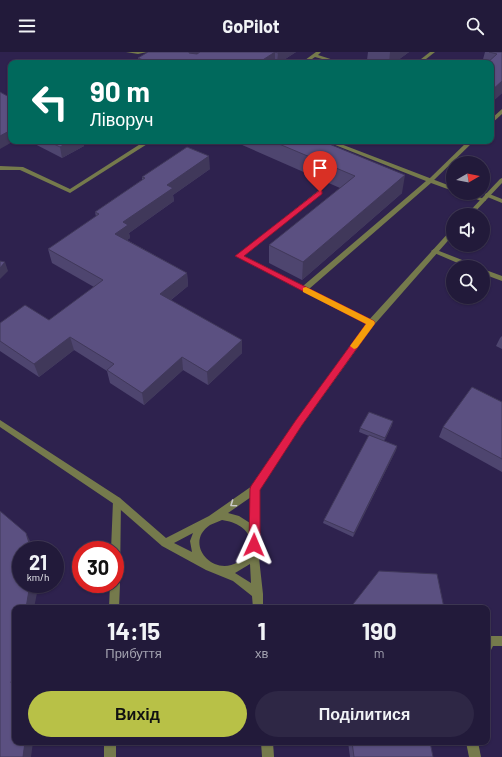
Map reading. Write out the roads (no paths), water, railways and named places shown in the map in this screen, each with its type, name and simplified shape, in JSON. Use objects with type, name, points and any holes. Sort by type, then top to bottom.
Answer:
[{"type":"street","points":[[128,52],[145,52]]},
{"type":"street","points":[[422,60],[433,52]]},
{"type":"street","points":[[308,60],[318,53],[335,60]]},
{"type":"street","points":[[494,119],[502,111]]},
{"type":"street","points":[[0,168],[22,168],[70,191],[144,144]]},
{"type":"street","points":[[342,144],[446,186]]},
{"type":"street","points":[[304,289],[431,180],[468,144]]},
{"type":"street","points":[[490,193],[502,180]]},
{"type":"street","points":[[320,192],[239,256],[371,323]]},
{"type":"street","points":[[490,199],[502,201]]},
{"type":"street","points":[[476,208],[483,200]]},
{"type":"street","points":[[165,543],[212,519],[226,517],[241,520],[248,526],[255,539],[253,553],[247,561],[239,567],[228,570],[218,570],[208,566],[200,560],[196,551],[194,542],[197,533],[203,525],[212,519],[255,489],[299,423],[371,323],[446,238]]},
{"type":"street","points":[[434,251],[456,260]]},
{"type":"street","points":[[490,274],[502,279]]},
{"type":"street","points":[[0,423],[117,501],[165,543],[208,566],[236,578],[258,594]]},
{"type":"street","points":[[255,489],[254,566],[258,605]]},
{"type":"street","points":[[116,541],[117,501]]},
{"type":"street","points":[[114,605],[115,593]]},
{"type":"street","points":[[490,641],[502,641]]},
{"type":"street","points":[[110,745],[110,757]]},
{"type":"street","points":[[267,745],[268,757]]},
{"type":"street","points":[[473,745],[475,757]]}]
